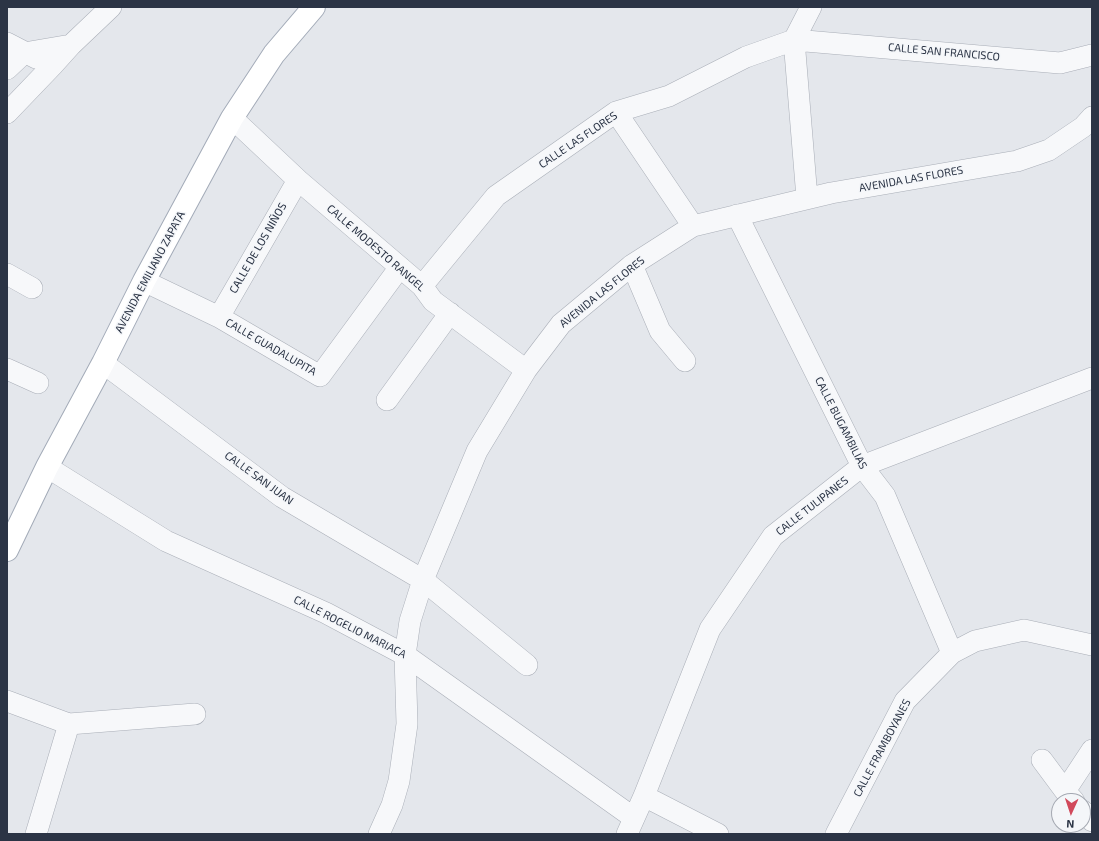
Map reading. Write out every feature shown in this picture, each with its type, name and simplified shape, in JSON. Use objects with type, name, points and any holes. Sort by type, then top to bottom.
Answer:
[{"type":"main road","name":"AVENIDA EMILIANO ZAPATA","points":[[7,550],[47,467],[232,118],[274,54],[314,7]]},
{"type":"street","points":[[7,112],[71,45],[111,7]]},
{"type":"street","points":[[807,198],[794,40],[811,7]]},
{"type":"street","name":"CALLE SAN FRANCISCO","points":[[794,40],[1060,62],[1092,55]]},
{"type":"street","name":"CALLE LAS FLORES","points":[[422,286],[496,196],[616,112],[669,96],[746,57],[794,40]]},
{"type":"street","points":[[16,48],[71,45]]},
{"type":"street","points":[[16,48],[53,65]]},
{"type":"street","points":[[7,69],[16,48]]},
{"type":"street","points":[[616,112],[693,226]]},
{"type":"street","name":"AVENIDA LAS FLORES","points":[[379,834],[392,805],[399,781],[407,724],[405,655],[410,621],[423,580],[478,451],[526,370],[560,324],[632,265],[693,226],[831,192],[1017,161],[1049,150],[1083,128],[1092,117]]},
{"type":"street","name":"CALLE MODESTO RANGEL","points":[[232,118],[298,180],[422,286],[433,301],[526,370]]},
{"type":"street","name":"CALLE DE LOS NIÑOS","points":[[218,317],[298,180]]},
{"type":"street","name":"CALLE BUGAMBILIAS","points":[[737,216],[862,466],[885,496],[952,653]]},
{"type":"street","points":[[632,265],[660,331],[685,361]]},
{"type":"street","name":"CALLE GUADALUPITA","points":[[144,282],[218,317],[320,376],[400,267]]},
{"type":"street","points":[[7,274],[32,288]]},
{"type":"street","points":[[386,400],[450,313]]},
{"type":"street","name":"CALLE SAN JUAN","points":[[103,363],[282,497],[423,580],[527,665]]},
{"type":"street","points":[[7,369],[38,383]]},
{"type":"street","name":"CALLE TULIPANES","points":[[630,826],[644,796],[710,629],[773,536],[862,466],[1092,378]]},
{"type":"street","name":"CALLE ROGELIO MARIACA","points":[[47,467],[166,542],[326,613],[405,655],[630,826]]},
{"type":"street","name":"CALLE FRAMBOYANES","points":[[836,834],[905,701],[952,653],[975,641],[1024,630],[1092,645]]},
{"type":"street","points":[[7,701],[69,724],[195,714]]},
{"type":"street","points":[[36,834],[69,724]]},
{"type":"street","points":[[1070,793],[1092,750]]},
{"type":"street","points":[[1042,760],[1067,793]]},
{"type":"street","points":[[644,796],[718,834]]}]
